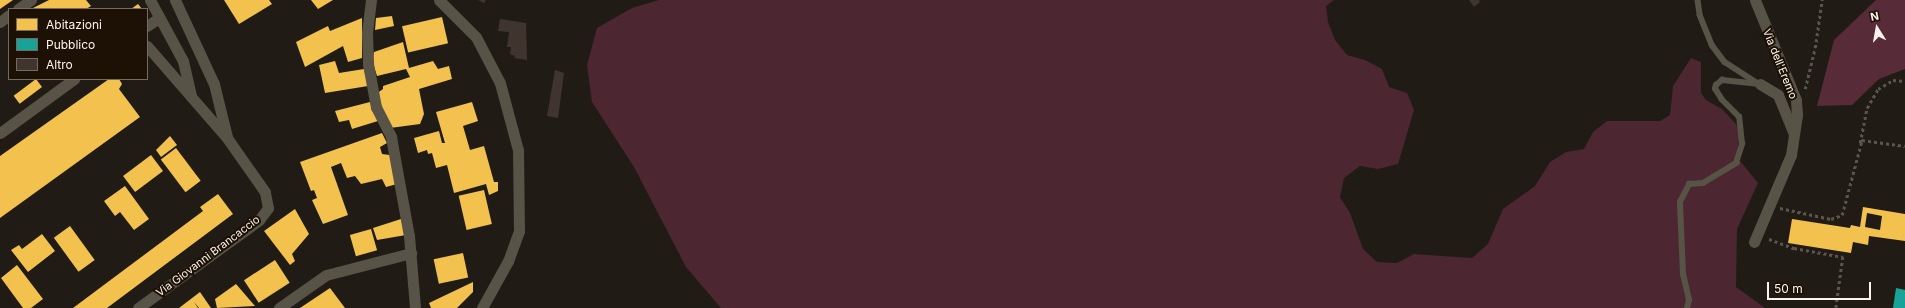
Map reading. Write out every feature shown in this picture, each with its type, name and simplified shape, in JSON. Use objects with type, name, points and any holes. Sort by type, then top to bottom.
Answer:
[{"type":"street","points":[[19,8],[31,0]]},
{"type":"street","name":"Via Giovanni Brancaccio","points":[[150,0],[185,66],[191,96]]},
{"type":"street","name":"Via Giovanni Brancaccio","points":[[175,0],[214,84],[227,138]]},
{"type":"street","points":[[371,0],[367,33],[368,64],[376,107],[391,137],[411,253],[415,308]]},
{"type":"street","points":[[439,0],[476,37],[500,83],[518,150],[518,231],[508,261],[482,308]]},
{"type":"street","name":"Via dell'Eremo","points":[[1755,0],[1796,100],[1791,155],[1771,206],[1755,238]]},
{"type":"street","points":[[148,25],[159,18]]},
{"type":"street","name":"Via Giovanni Brancaccio","points":[[138,308],[259,220],[268,208],[265,192],[227,138],[148,47]]},
{"type":"street","points":[[0,133],[73,80]]},
{"type":"street","points":[[1760,84],[1778,94],[1794,134]]},
{"type":"street","points":[[279,308],[326,275],[411,253]]},
{"type":"lane","points":[[1698,0],[1700,15],[1712,45],[1725,62],[1760,84]]},
{"type":"lane","points":[[1687,308],[1689,300],[1683,275],[1680,202],[1689,184],[1703,182],[1736,163],[1742,144],[1740,117],[1722,100],[1715,89],[1716,85],[1722,80],[1760,84]]},
{"type":"path","points":[[1796,100],[1804,94],[1815,48],[1822,0]]},
{"type":"path","points":[[1771,206],[1831,219],[1842,215],[1860,144],[1867,108],[1878,89],[1893,80],[1905,81]]},
{"type":"path","points":[[1860,144],[1862,140],[1868,139],[1905,146]]},
{"type":"path","points":[[1755,238],[1794,248],[1843,257],[1836,308]]},
{"type":"shaded area","points":[[659,0],[1334,0],[1326,6],[1328,22],[1335,40],[1347,55],[1365,60],[1382,69],[1389,87],[1407,93],[1414,110],[1398,164],[1378,169],[1360,166],[1344,178],[1340,197],[1350,213],[1363,249],[1377,262],[1397,263],[1414,254],[1472,258],[1488,244],[1503,209],[1535,186],[1550,162],[1566,152],[1584,149],[1593,132],[1607,121],[1660,121],[1670,115],[1673,86],[1691,58],[1701,62],[1701,93],[1706,100],[1722,109],[1736,124],[1740,137],[1736,156],[1758,183],[1737,229],[1736,287],[1765,308],[721,308],[686,267],[634,167],[592,102],[587,65],[597,28],[632,8]]},
{"type":"shaded area","points":[[1876,0],[1905,0],[1905,69],[1879,79],[1852,105],[1817,106],[1834,40]]},
{"type":"building: Abitazioni","points":[[0,0],[13,0],[0,9]]},
{"type":"building: Abitazioni","points":[[49,0],[86,0],[91,6],[88,8],[33,8]]},
{"type":"building: Abitazioni","points":[[224,0],[269,0],[272,4],[239,24]]},
{"type":"building: Abitazioni","points":[[311,0],[333,0],[318,9]]},
{"type":"building: Abitazioni","points":[[138,4],[141,8],[132,8]]},
{"type":"building: Abitazioni","points":[[392,16],[394,26],[375,30],[376,18]]},
{"type":"building: Abitazioni","points":[[442,17],[448,43],[408,53],[402,26]]},
{"type":"building: Abitazioni","points":[[362,18],[362,58],[348,62],[343,46],[305,67],[296,42],[328,26],[330,31]]},
{"type":"building: Abitazioni","points":[[403,42],[409,68],[433,61],[438,69],[449,66],[452,79],[419,89],[424,114],[420,124],[390,128],[376,94],[383,89],[383,86],[410,77],[406,69],[377,76],[372,60],[374,52]]},
{"type":"building: Abitazioni","points":[[335,61],[339,73],[364,69],[368,86],[325,93],[319,65]]},
{"type":"building: Abitazioni","points":[[37,80],[42,87],[20,104],[14,96]]},
{"type":"building: Abitazioni","points":[[108,80],[120,80],[122,84],[119,89],[140,117],[0,218],[0,156]]},
{"type":"building: Abitazioni","points":[[370,102],[378,121],[352,129],[349,120],[339,122],[335,111]]},
{"type":"building: Abitazioni","points":[[472,102],[478,121],[463,126],[470,150],[484,146],[494,182],[498,182],[498,191],[489,195],[486,184],[454,193],[447,165],[436,168],[432,153],[428,154],[427,150],[418,153],[414,138],[439,131],[442,143],[445,143],[436,112]]},
{"type":"building: Abitazioni","points":[[382,133],[387,143],[380,147],[382,154],[390,155],[397,184],[386,187],[382,179],[361,184],[355,176],[347,178],[341,163],[331,167],[348,215],[323,224],[312,200],[317,198],[314,190],[311,191],[300,162]]},
{"type":"building: Abitazioni","points":[[170,136],[177,145],[161,157],[156,150]]},
{"type":"building: Abitazioni","points":[[176,148],[201,181],[186,192],[161,159]]},
{"type":"building: Abitazioni","points":[[151,155],[163,171],[135,192],[123,176]]},
{"type":"building: Abitazioni","points":[[125,186],[149,219],[134,230],[120,212],[115,216],[104,201]]},
{"type":"building: Abitazioni","points":[[484,190],[492,224],[467,230],[459,196]]},
{"type":"building: Abitazioni","points":[[218,194],[233,214],[107,308],[73,308],[203,211],[200,207]]},
{"type":"building: Abitazioni","points":[[1863,207],[1905,214],[1905,241],[1869,236],[1868,245],[1853,242],[1851,253],[1788,243],[1792,219],[1850,228],[1851,225],[1860,227]],"holes":[[[1867,213],[1882,216],[1880,230],[1865,227]]]},
{"type":"building: Abitazioni","points":[[295,209],[309,234],[292,254],[295,261],[290,265],[264,231]]},
{"type":"building: Abitazioni","points":[[401,219],[406,235],[377,240],[373,228]]},
{"type":"building: Abitazioni","points":[[70,226],[95,260],[79,272],[54,238]]},
{"type":"building: Abitazioni","points":[[371,229],[377,250],[356,256],[350,235]]},
{"type":"building: Abitazioni","points":[[42,234],[55,251],[28,272],[11,250],[19,245],[22,249]]},
{"type":"building: Abitazioni","points":[[463,253],[468,277],[439,284],[434,259]]},
{"type":"building: Abitazioni","points":[[275,260],[290,283],[259,303],[244,280]]},
{"type":"building: Abitazioni","points":[[17,265],[43,299],[31,308],[23,308],[1,278]]},
{"type":"building: Abitazioni","points":[[473,282],[473,292],[457,308],[431,308],[429,303]]},
{"type":"building: Abitazioni","points":[[236,284],[255,306],[217,308],[215,299]]},
{"type":"building: Abitazioni","points":[[330,288],[345,308],[300,308]]},
{"type":"building: Abitazioni","points":[[200,292],[211,308],[199,308],[194,302],[198,308],[179,308]]},
{"type":"building: Pubblico","points":[[1896,288],[1905,290],[1905,308],[1893,308]]},
{"type":"building: Altro","points":[[478,0],[486,0],[484,3]]},
{"type":"building: Altro","points":[[1469,0],[1479,0],[1480,2],[1474,7]]},
{"type":"building: Altro","points":[[500,19],[526,23],[527,60],[514,58],[515,56],[510,54],[511,47],[507,47],[509,32],[498,31]]},
{"type":"building: Altro","points":[[555,70],[564,73],[558,118],[547,116]]}]
